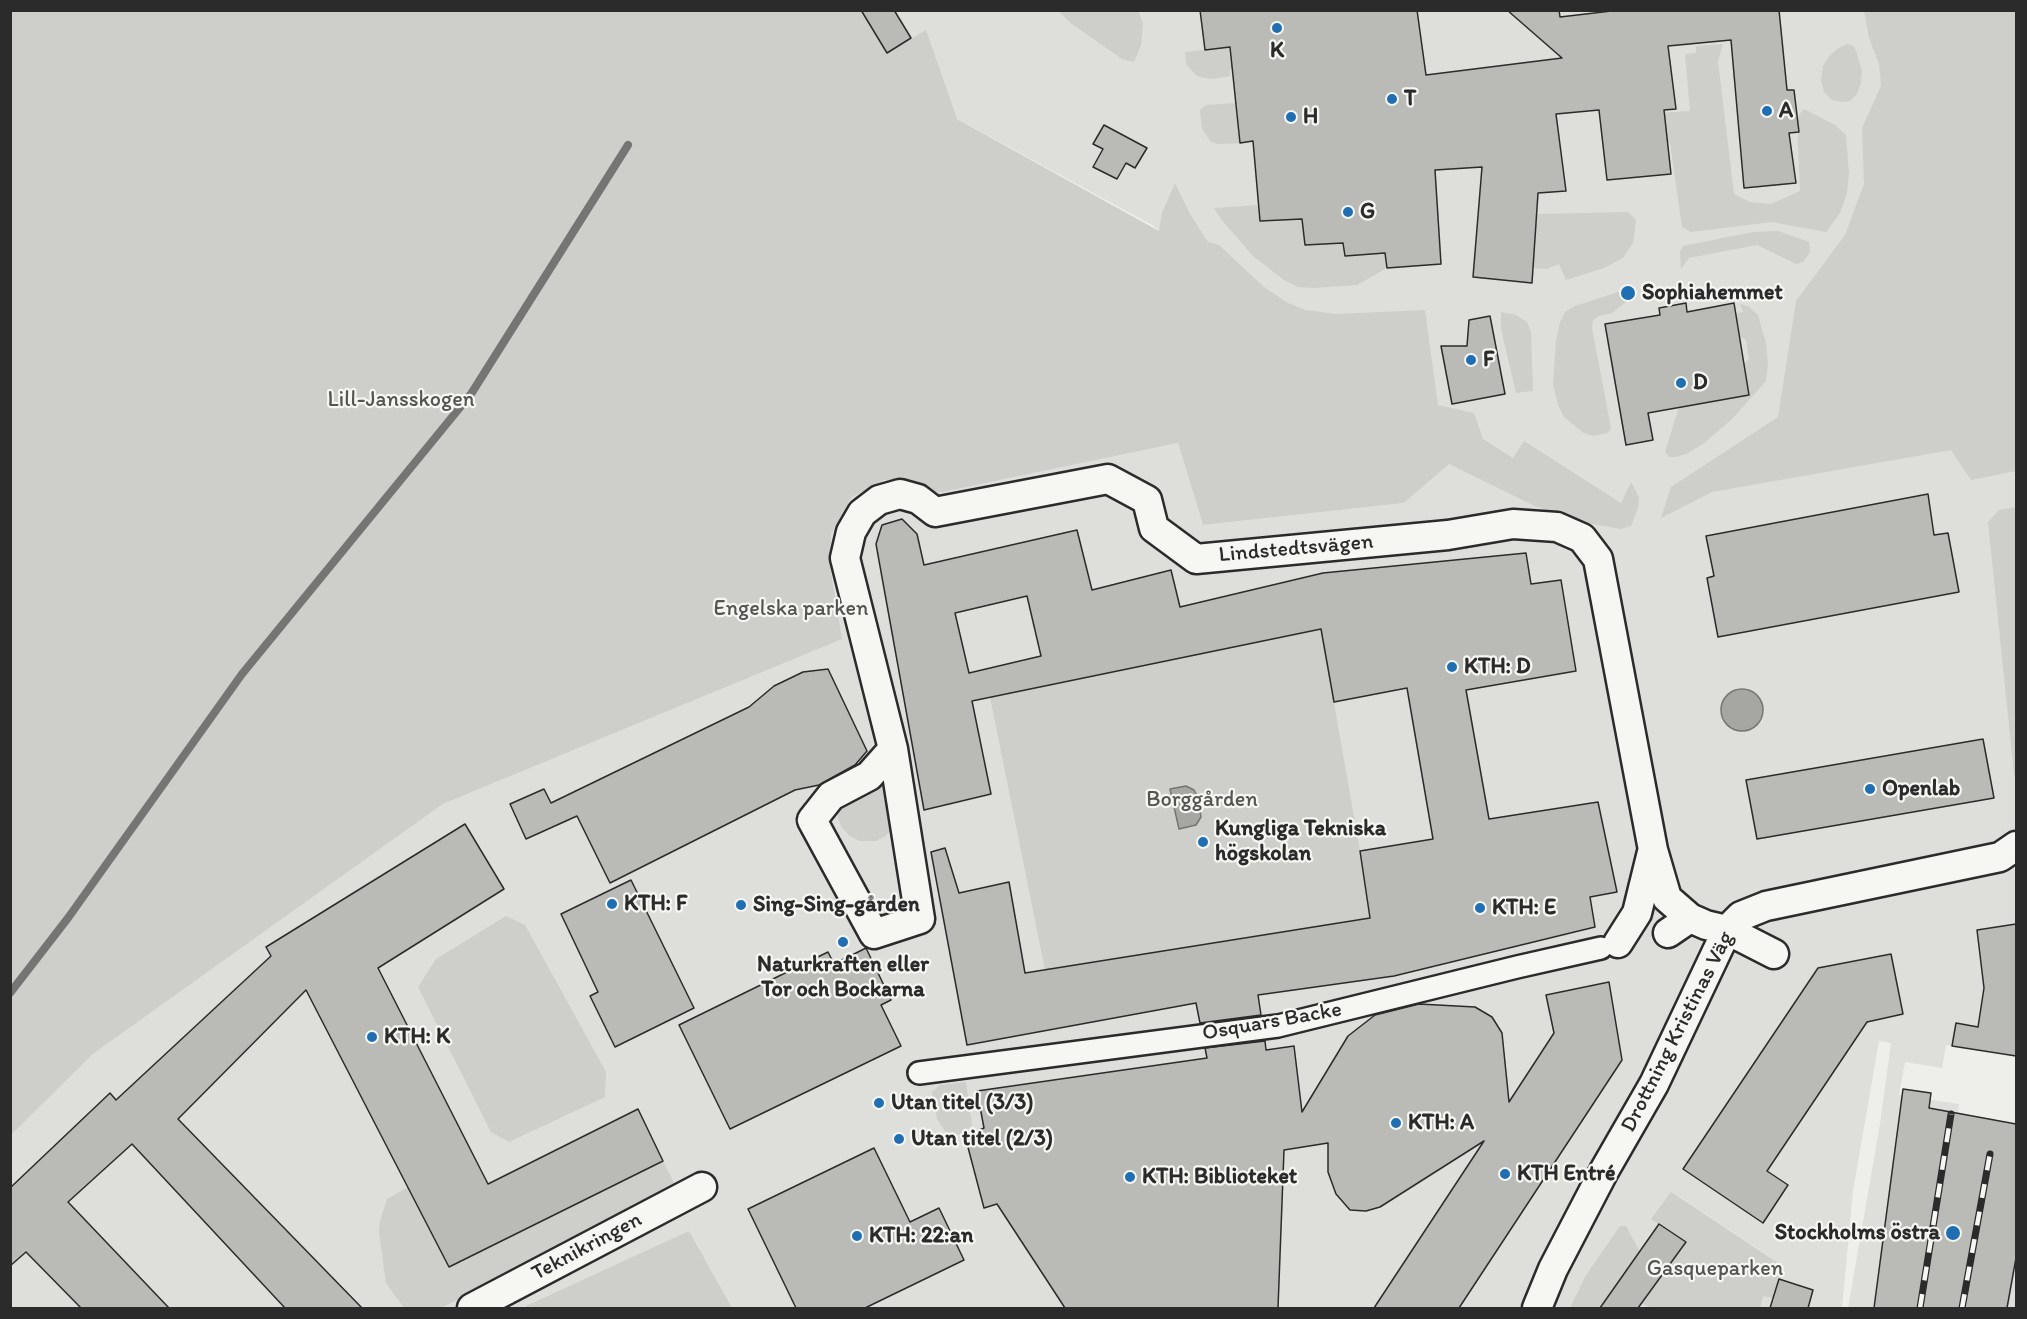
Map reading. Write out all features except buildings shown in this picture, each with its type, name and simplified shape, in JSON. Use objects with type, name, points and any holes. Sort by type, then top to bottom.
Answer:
[{"type":"street","name":"Lindstedtsvägen","points":[[893,749],[869,776],[831,796],[812,820],[874,934],[920,919],[893,749],[845,558],[850,532],[862,513],[879,500],[900,494],[918,499],[935,512],[1108,479],[1147,500],[1154,528],[1196,559],[1448,535],[1513,524],[1557,527],[1582,538],[1598,559],[1653,850],[1667,898],[1644,936]]},
{"type":"street","name":"Drottning Kristinas Väg","points":[[1537,1308],[1553,1269],[1604,1171],[1654,1084],[1727,930],[1741,916],[1766,906],[2000,857],[2016,846]]},
{"type":"street","points":[[1644,936],[1637,913],[1653,850]]},
{"type":"street","name":"Lindstedtsvägen","points":[[1644,936],[1706,925],[1727,930],[1774,954]]},
{"type":"street","name":"Osquars Backe","points":[[919,1073],[1278,1026],[1644,936]]},
{"type":"street","name":"Teknikringen","points":[[472,1308],[702,1186]]},
{"type":"shaded area","name":"Kungliga Tekniska högskolan","points":[[818,11],[2016,11],[2016,1012],[2006,1013],[2008,1024],[1978,1027],[1974,1050],[1946,1045],[1942,1068],[1905,1062],[1899,1095],[1959,1104],[1954,1136],[2016,1146],[2016,1308],[1848,1308],[1880,1124],[1891,1043],[1879,1041],[1853,1191],[1842,1308],[11,1308],[11,1135],[93,1054],[443,804],[841,639],[830,566],[831,534],[851,498],[884,480],[919,482],[938,493],[1178,443],[1203,525],[1404,503],[1473,442],[1321,355],[1152,225],[858,65]]},
{"type":"shaded area","points":[[1742,689],[1750,690],[1757,695],[1762,702],[1762,718],[1757,725],[1750,730],[1742,731],[1734,730],[1727,725],[1722,718],[1721,710],[1722,702],[1727,695],[1734,690]]},
{"type":"shaded area","points":[[1186,786],[1194,790],[1198,797],[1201,817],[1196,825],[1179,829],[1170,789]]},
{"type":"green space","name":"Lill-Jansskogen","points":[[861,10],[887,53],[926,30],[957,119],[1159,231],[1162,213],[1175,183],[1190,214],[1208,242],[1219,245],[1264,287],[1288,303],[1306,310],[1335,314],[1425,310],[1438,405],[1474,413],[1483,439],[1513,458],[1524,441],[1621,503],[1631,482],[1639,497],[1638,508],[1631,526],[1621,529],[1581,522],[1535,506],[1449,464],[1404,503],[1203,525],[1178,443],[938,493],[919,482],[884,480],[851,498],[831,534],[830,566],[842,639],[443,804],[93,1054],[11,1135],[11,11]]},
{"type":"green space","points":[[1058,11],[1138,11],[1143,23],[1141,45],[1134,62],[1122,59],[1072,24]]},
{"type":"green space","points":[[1864,11],[2016,11],[2016,471],[1971,480],[1951,450],[1712,492],[1661,518],[1671,487],[1778,417],[1796,301],[1845,235],[1864,184],[1862,128],[1881,86],[1879,64],[1869,38]]},
{"type":"green space","points":[[1723,44],[1718,61],[1734,194],[1750,202],[1771,204],[1800,191],[1797,123],[1804,109],[1835,125],[1846,135],[1849,173],[1847,193],[1840,213],[1826,232],[1772,222],[1691,232],[1682,227],[1670,143],[1663,143],[1659,113],[1690,111],[1685,54],[1696,53],[1696,46]]},
{"type":"green space","points":[[1847,44],[1856,50],[1862,71],[1861,83],[1857,94],[1850,101],[1842,102],[1832,100],[1824,92],[1821,80],[1823,66],[1830,55]]},
{"type":"green space","points":[[1250,45],[1252,67],[1230,69],[1230,76],[1204,78],[1197,76],[1186,64],[1185,52]]},
{"type":"green space","points":[[1235,103],[1240,143],[1211,142],[1202,129],[1200,110],[1206,105]]},
{"type":"green space","points":[[1259,205],[1261,221],[1302,219],[1305,245],[1343,243],[1345,256],[1385,253],[1387,268],[1357,285],[1298,287],[1284,280],[1253,256],[1214,208]]},
{"type":"green space","points":[[1628,212],[1636,220],[1633,243],[1623,258],[1604,268],[1566,280],[1559,264],[1547,269],[1533,268],[1537,214]]},
{"type":"green space","points":[[1778,231],[1809,242],[1810,252],[1803,262],[1796,264],[1757,245],[1689,258],[1681,269],[1680,252],[1683,246],[1753,232]]},
{"type":"green space","points":[[1618,292],[1623,294],[1627,301],[1612,313],[1593,320],[1592,328],[1611,428],[1608,433],[1593,436],[1584,433],[1564,417],[1558,405],[1553,384],[1556,341],[1560,322],[1565,312],[1575,306]]},
{"type":"green space","points":[[1740,304],[1748,306],[1758,315],[1766,343],[1768,364],[1766,381],[1732,419],[1703,444],[1688,453],[1669,457],[1665,452],[1679,407],[1749,394],[1744,364],[1749,359],[1746,340],[1740,336],[1736,313],[1743,312]]},
{"type":"green space","points":[[1501,312],[1516,315],[1527,322],[1531,332],[1533,391],[1516,393],[1501,329]]},
{"type":"green space","points":[[2016,507],[2016,777],[1988,522],[1999,510]]},
{"type":"green space","name":"Borggården","points":[[1321,629],[1370,918],[1045,970],[990,697]]},
{"type":"green space","points":[[872,782],[889,791],[892,829],[876,841],[860,841],[850,836],[842,828],[838,818],[838,808]]},
{"type":"green space","points":[[506,916],[525,925],[606,1072],[605,1097],[509,1142],[491,1132],[418,987],[436,959]]},
{"type":"green space","points":[[966,1082],[972,1125],[965,1132],[953,1137],[946,1133],[937,1119],[932,1092],[940,1085]]},
{"type":"green space","points":[[663,1161],[676,1187],[441,1308],[404,1308],[386,1283],[379,1232],[380,1221],[387,1199],[408,1187],[449,1267]]},
{"type":"green space","name":"Gasqueparken","points":[[1671,1192],[1782,1266],[1773,1298],[1763,1296],[1760,1308],[1650,1308],[1642,1303],[1685,1243],[1651,1219]]},
{"type":"green space","points":[[1620,1226],[1626,1226],[1640,1252],[1600,1308],[1570,1308],[1586,1275]]},
{"type":"green space","points":[[689,1231],[732,1308],[528,1308],[526,1306]]},
{"type":"waterway","points":[[10,993],[68,918],[242,674],[471,394],[628,145]]},
{"type":"railway","points":[[1920,1308],[1951,1114]]},
{"type":"railway","points":[[1962,1308],[1990,1154]]},
{"type":"place","name":"K","points":[[1277,28]]},
{"type":"place","name":"T","points":[[1392,99]]},
{"type":"place","name":"A","points":[[1767,111]]},
{"type":"place","name":"H","points":[[1291,117]]},
{"type":"place","name":"G","points":[[1348,212]]},
{"type":"place","name":"Sophiahemmet","points":[[1628,293]]},
{"type":"place","name":"F","points":[[1471,360]]},
{"type":"place","name":"D","points":[[1681,383]]},
{"type":"place","name":"KTH: D","points":[[1452,667]]},
{"type":"place","name":"Openlab","points":[[1870,789]]},
{"type":"place","name":"Kungliga Tekniska högskolan","points":[[1203,842]]},
{"type":"place","name":"KTH: F","points":[[612,904]]},
{"type":"place","name":"Sing-Sing-gården","points":[[741,905]]},
{"type":"place","name":"KTH: E","points":[[1480,908]]},
{"type":"place","name":"Naturkraften eller Tor och Bockarna","points":[[843,942]]},
{"type":"place","name":"KTH: K","points":[[372,1037]]},
{"type":"place","name":"Utan titel (3/3)","points":[[879,1103]]},
{"type":"place","name":"KTH: A","points":[[1396,1123]]},
{"type":"place","name":"Utan titel (2/3)","points":[[899,1139]]},
{"type":"place","name":"KTH Entré","points":[[1505,1174]]},
{"type":"place","name":"KTH: Biblioteket","points":[[1130,1177]]},
{"type":"place","name":"Stockholms östra","points":[[1953,1233]]},
{"type":"place","name":"KTH: 22:an","points":[[857,1236]]},
{"type":"park label","name":"Engelska parken","points":[[791,609]]}]
